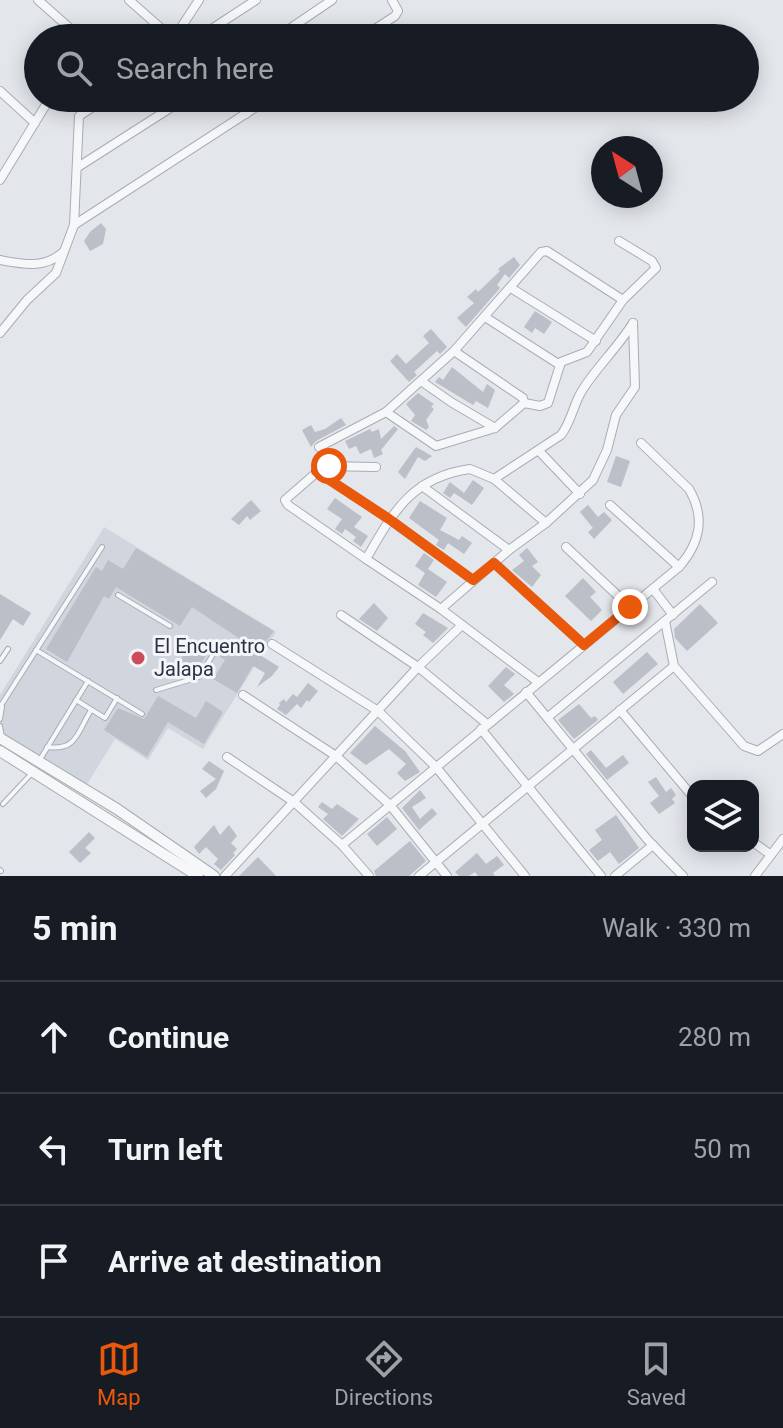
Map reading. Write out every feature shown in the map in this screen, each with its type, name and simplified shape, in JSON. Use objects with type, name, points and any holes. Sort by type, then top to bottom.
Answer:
[{"type":"street","points":[[38,0],[65,24]]},
{"type":"street","points":[[129,0],[157,24]]},
{"type":"street","points":[[219,24],[256,0]]},
{"type":"street","points":[[297,24],[332,0]]},
{"type":"street","points":[[383,24],[398,11],[392,0]]},
{"type":"street","points":[[182,24],[196,1]]},
{"type":"street","points":[[0,91],[35,123]]},
{"type":"street","points":[[0,180],[42,112]]},
{"type":"street","points":[[0,333],[27,300],[56,273],[74,225],[79,116],[85,112]]},
{"type":"street","points":[[78,167],[164,112]]},
{"type":"street","points":[[74,225],[249,112]]},
{"type":"street","points":[[560,365],[587,352],[623,300],[656,268],[652,261],[619,241]]},
{"type":"street","points":[[319,447],[386,412],[454,351],[538,255],[547,251],[623,300]]},
{"type":"street","points":[[0,260],[39,264],[53,262],[63,253]]},
{"type":"street","points":[[511,288],[596,341]]},
{"type":"street","points":[[485,317],[560,365]]},
{"type":"street","points":[[441,609],[593,480],[607,450],[616,415],[635,387],[633,323],[584,387],[569,425],[561,435],[494,479]]},
{"type":"street","points":[[454,351],[523,398],[524,403]]},
{"type":"street","points":[[524,403],[540,406],[548,403],[561,370],[560,365]]},
{"type":"street","points":[[421,381],[495,428]]},
{"type":"street","points":[[386,412],[436,446],[495,428],[524,403]]},
{"type":"street","points":[[342,845],[653,589],[694,550],[698,538],[694,497],[641,443]]},
{"type":"street","points":[[539,451],[580,494]]},
{"type":"street","points":[[376,467],[324,466],[285,500],[286,503],[441,609],[538,682]]},
{"type":"street","points":[[366,559],[389,519],[410,493],[470,469],[494,479],[546,523]]},
{"type":"street","points":[[316,471],[473,580]]},
{"type":"street","points":[[422,486],[509,550]]},
{"type":"street","points":[[610,505],[679,567]]},
{"type":"street","points":[[566,547],[630,607]]},
{"type":"street","points":[[494,563],[584,645]]},
{"type":"street","points":[[548,717],[712,582]]},
{"type":"street","points":[[653,589],[669,618],[674,666],[744,746],[758,751],[783,734]]},
{"type":"street","points":[[341,615],[418,667],[484,727],[601,876]]},
{"type":"street","points":[[225,876],[418,667],[462,625]]},
{"type":"street","points":[[272,644],[378,711],[436,767],[525,876]]},
{"type":"street","points":[[419,876],[674,666]]},
{"type":"street","points":[[526,692],[653,845],[683,876]]},
{"type":"street","points":[[243,695],[336,756],[390,805],[447,876]]},
{"type":"street","points":[[620,710],[687,790]]},
{"type":"street","points":[[1,739],[117,809],[214,876]]},
{"type":"street","points":[[0,751],[198,876]]},
{"type":"street","points":[[227,757],[294,802],[342,845],[369,876]]},
{"type":"street","points":[[755,876],[783,839]]},
{"type":"street","points":[[615,876],[653,845]]},
{"type":"street","points":[[759,846],[771,855]]},
{"type":"lane","points":[[0,719],[1,706],[102,547]]},
{"type":"lane","points":[[118,595],[170,626]]},
{"type":"lane","points":[[0,661],[8,649]]},
{"type":"lane","points":[[36,650],[142,714]]},
{"type":"lane","points":[[156,690],[199,677],[214,653]]},
{"type":"lane","points":[[38,761],[88,681]]},
{"type":"lane","points":[[76,700],[105,718],[117,698]]},
{"type":"lane","points":[[47,747],[62,749],[70,745],[91,710]]},
{"type":"lane","points":[[0,726],[1,739]]},
{"type":"lane","points":[[3,804],[33,772]]},
{"type":"shaded area","points":[[104,527],[276,632],[203,749],[168,728],[148,760],[115,739],[86,786],[0,733],[0,695]]},
{"type":"building","points":[[101,223],[106,229],[103,244],[90,251],[84,241]]},
{"type":"building","points":[[514,257],[520,265],[509,278],[505,274],[497,285],[500,288],[466,327],[457,318],[474,303],[467,297],[476,289],[478,292],[500,271],[498,269]]},
{"type":"building","points":[[535,311],[552,322],[544,334],[535,328],[532,333],[524,327]]},
{"type":"building","points":[[431,329],[447,347],[440,354],[437,351],[414,372],[417,375],[409,382],[390,361],[397,354],[406,364],[429,343],[423,336]]},
{"type":"building","points":[[452,367],[483,392],[487,384],[495,390],[488,408],[476,401],[473,405],[435,382],[439,377],[443,380]]},
{"type":"building","points":[[418,393],[434,404],[426,420],[429,427],[426,430],[411,421],[415,415],[406,404]]},
{"type":"building","points":[[341,418],[346,425],[316,441],[311,447],[302,430],[311,425],[315,432],[325,429]]},
{"type":"building","points":[[394,426],[398,429],[381,450],[383,454],[374,458],[371,449],[360,454],[356,446],[349,449],[345,441],[370,429],[372,432],[379,429],[381,439]]},
{"type":"building","points":[[416,447],[432,456],[425,461],[418,457],[405,479],[398,472]]},
{"type":"building","points":[[616,456],[630,461],[621,487],[607,482]]},
{"type":"building","points":[[473,480],[484,488],[472,505],[454,493],[450,498],[443,493],[450,482],[464,493]]},
{"type":"building","points":[[335,498],[362,517],[354,527],[368,536],[361,547],[353,541],[356,537],[345,529],[342,534],[335,529],[342,519],[327,509]]},
{"type":"building","points":[[251,500],[261,511],[250,520],[247,516],[239,525],[231,519]]},
{"type":"building","points":[[420,501],[447,518],[440,530],[459,540],[462,536],[472,543],[464,554],[448,543],[444,550],[436,545],[439,540],[409,518]]},
{"type":"building","points":[[588,505],[598,517],[604,512],[612,520],[594,539],[588,532],[593,528],[580,512]]},
{"type":"building","points":[[136,548],[274,631],[260,655],[279,667],[272,676],[257,687],[265,673],[253,666],[237,693],[213,679],[225,660],[220,657],[226,647],[235,653],[243,641],[192,607],[180,626],[116,587],[109,599],[104,596],[67,662],[46,649],[96,567],[102,571],[108,560],[123,569]]},
{"type":"building","points":[[527,548],[538,562],[532,566],[541,575],[532,587],[512,570],[524,561],[519,555]]},
{"type":"building","points":[[424,553],[434,560],[428,569],[447,582],[436,597],[418,585],[425,573],[415,566]]},
{"type":"building","points":[[583,578],[596,592],[590,597],[602,610],[591,621],[565,596]]},
{"type":"building","points":[[0,594],[31,613],[23,626],[13,619],[0,640]]},
{"type":"building","points":[[374,603],[388,618],[377,631],[359,619]]},
{"type":"building","points":[[700,604],[718,623],[687,651],[675,638],[674,629]]},
{"type":"building","points":[[423,613],[448,628],[433,643],[423,635],[426,632],[415,624]]},
{"type":"building","points":[[191,642],[208,652],[196,672],[188,675],[176,668]]},
{"type":"building","points":[[647,652],[658,664],[623,694],[613,682]]},
{"type":"building","points":[[506,667],[515,674],[504,685],[514,694],[504,702],[488,686]]},
{"type":"building","points":[[308,683],[318,691],[309,702],[307,700],[301,708],[297,704],[286,715],[277,709],[284,699],[286,702],[293,694],[297,697]]},
{"type":"building","points":[[158,696],[196,718],[206,701],[223,712],[204,744],[168,722],[147,757],[104,730],[118,708],[144,719]]},
{"type":"building","points":[[579,704],[591,718],[595,716],[598,720],[574,739],[558,720]]},
{"type":"building","points":[[375,726],[405,751],[420,772],[405,781],[397,773],[406,764],[389,749],[366,765],[350,753]]},
{"type":"building","points":[[591,750],[606,768],[623,755],[629,763],[607,780],[586,754]]},
{"type":"building","points":[[209,761],[224,771],[216,789],[206,798],[200,791],[216,779],[202,769]]},
{"type":"building","points":[[656,777],[666,792],[671,788],[676,795],[672,799],[675,803],[659,814],[650,803],[659,796],[648,782]]},
{"type":"building","points":[[420,790],[426,798],[412,807],[420,819],[432,808],[437,814],[419,830],[402,808]]},
{"type":"building","points":[[322,802],[332,809],[337,804],[359,819],[342,836],[323,819],[328,814],[318,807]]},
{"type":"building","points":[[616,815],[639,848],[619,864],[610,852],[598,861],[589,850],[602,840],[595,830]]},
{"type":"building","points":[[387,817],[397,829],[377,846],[367,834]]},
{"type":"building","points":[[214,825],[220,835],[229,825],[237,836],[231,843],[237,849],[233,853],[235,855],[221,870],[214,864],[218,859],[206,847],[199,854],[194,847]]},
{"type":"building","points":[[89,832],[95,838],[85,848],[91,853],[80,863],[69,852]]},
{"type":"building","points":[[410,841],[426,861],[409,876],[376,876],[374,871]]},
{"type":"building","points":[[477,853],[486,864],[497,856],[504,865],[493,873],[495,876],[478,876],[475,872],[469,876],[459,876],[455,872]]},
{"type":"building","points":[[258,857],[276,876],[239,876]]},
{"type":"place","name":"El Encuentro Jalapa","points":[[138,658]]},
{"type":"route","points":[[329,466],[316,471],[473,580],[494,563],[584,645],[630,607]]}]
